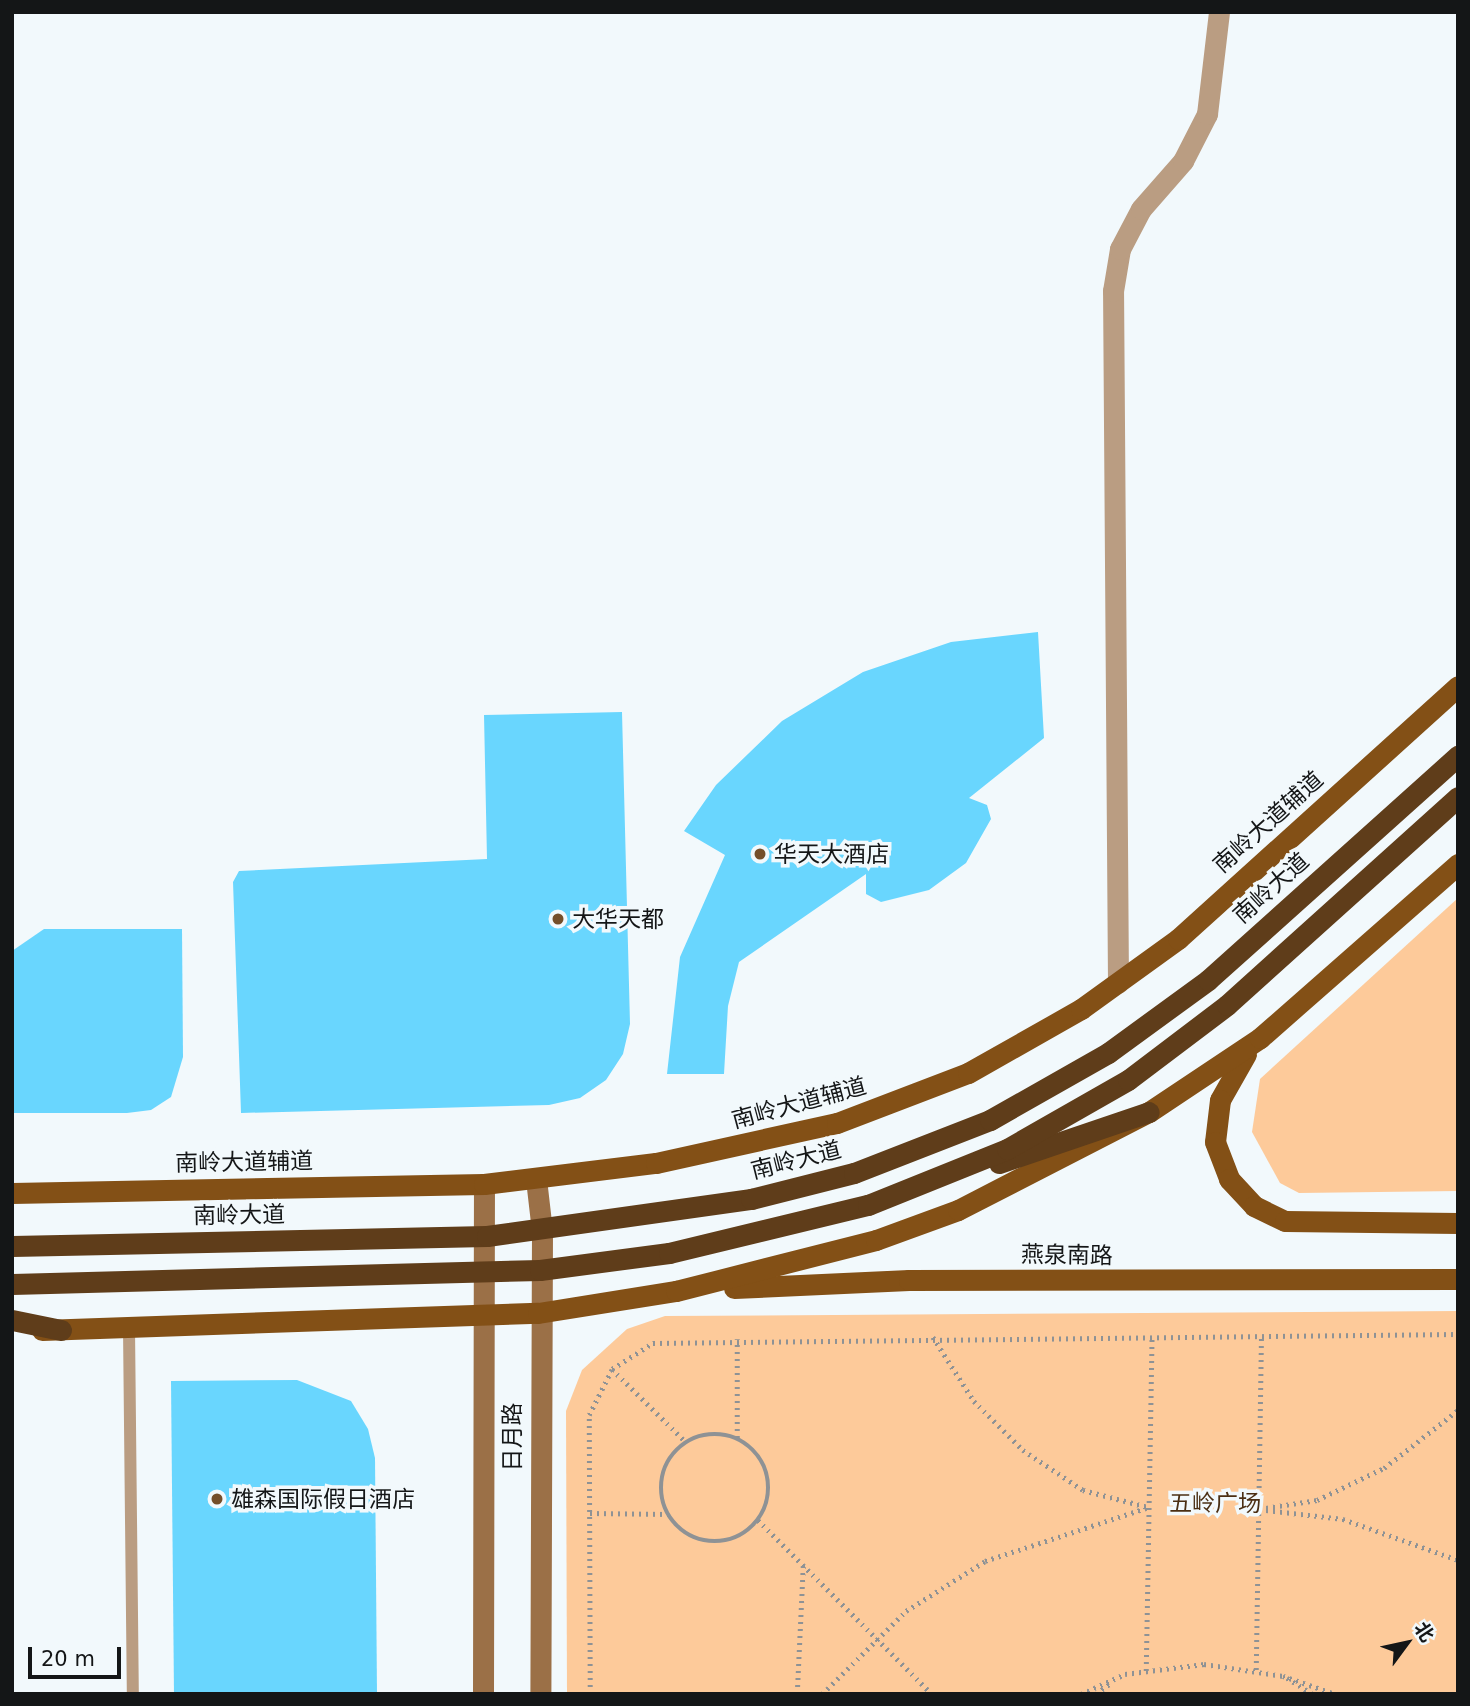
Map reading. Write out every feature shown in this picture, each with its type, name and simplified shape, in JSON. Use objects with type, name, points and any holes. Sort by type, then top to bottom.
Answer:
[{"type":"highway","name":"南岭大道","points":[[12,1246],[487,1236],[542,1231],[807,1187],[927,1147],[1036,1097],[1208,980],[1458,756]]},
{"type":"highway","points":[[943,1177],[1128,1080],[1227,1005],[1458,797]]},
{"type":"highway","points":[[12,1284],[485,1274],[540,1270],[761,1234],[1149,1112]]},
{"type":"highway","points":[[12,1320],[61,1330]]},
{"type":"main road","name":"南岭大道辅道","points":[[12,1193],[484,1184],[536,1180],[741,1147],[837,1123],[1012,1052],[1118,982],[1178,939],[1458,686]]},
{"type":"main road","points":[[12,1331],[484,1317],[537,1313],[676,1291],[832,1253],[958,1210],[1149,1112],[1260,1038],[1458,864]]},
{"type":"main road","points":[[1260,1038],[1230,1074],[1215,1142],[1228,1179],[1254,1206],[1285,1221],[1458,1223]]},
{"type":"main road","name":"日月路","points":[[536,1180],[542,1231],[537,1313],[540,1694]]},
{"type":"main road","name":"日月路","points":[[483,1694],[484,1317],[487,1236],[484,1184]]},
{"type":"main road","name":"燕泉南路","points":[[676,1291],[909,1280],[1458,1279]]},
{"type":"street","points":[[1118,982],[1113,290],[1120,249],[1141,209],[1184,161],[1207,114],[1219,12]]},
{"type":"lane","points":[[129,1328],[133,1694]]},
{"type":"path","points":[[590,1694],[589,1415],[612,1369],[653,1343],[737,1339],[1458,1334]]},
{"type":"path","points":[[1256,1670],[1261,1335]]},
{"type":"path","points":[[1146,1671],[1152,1336]]},
{"type":"path","points":[[933,1337],[974,1401],[1023,1450],[1083,1490],[1149,1507]]},
{"type":"path","points":[[737,1339],[737,1438]]},
{"type":"path","points":[[612,1369],[686,1442]]},
{"type":"path","points":[[1259,1509],[1317,1500],[1384,1468],[1458,1410]]},
{"type":"path","points":[[720,1434],[737,1438],[762,1461],[768,1478],[758,1520],[737,1538],[710,1542],[685,1533],[668,1514],[661,1486],[664,1468],[686,1442],[720,1434]]},
{"type":"path","points":[[822,1694],[875,1637],[985,1561],[1149,1507]]},
{"type":"path","points":[[1259,1509],[1343,1519],[1458,1560]]},
{"type":"path","points":[[590,1513],[668,1514]]},
{"type":"path","points":[[758,1520],[932,1694]]},
{"type":"path","points":[[797,1694],[803,1565]]},
{"type":"path","points":[[1082,1694],[1125,1674],[1204,1664],[1283,1676],[1335,1694]]},
{"type":"path","points":[[1096,1694],[1125,1674]]},
{"type":"path","points":[[1283,1676],[1313,1694]]},
{"type":"green space","points":[[1458,898],[1458,1191],[1299,1193],[1280,1183],[1252,1132],[1260,1079]]},
{"type":"green space","name":"五岭广场","points":[[1458,1311],[1458,1694],[567,1694],[566,1411],[582,1370],[627,1329],[665,1316]]},
{"type":"building","name":"华天大酒店","points":[[1038,632],[1044,738],[969,798],[987,805],[991,819],[966,863],[929,890],[881,902],[866,894],[866,874],[739,962],[728,1006],[724,1074],[667,1074],[680,957],[725,855],[684,831],[716,785],[782,721],[863,672],[951,642]]},
{"type":"building","name":"大华天都","points":[[622,712],[630,1024],[623,1054],[606,1080],[580,1098],[549,1105],[241,1113],[233,882],[239,871],[487,859],[484,715]]},
{"type":"building","points":[[44,929],[182,929],[183,1057],[171,1097],[151,1110],[127,1113],[12,1113],[12,951]]},
{"type":"building","points":[[297,1380],[351,1401],[368,1429],[375,1458],[377,1694],[174,1694],[171,1381]]},
{"type":"place","name":"华天大酒店","points":[[760,854]]},
{"type":"place","name":"大华天都","points":[[558,919]]},
{"type":"place","name":"雄森国际假日酒店","points":[[217,1499]]}]
